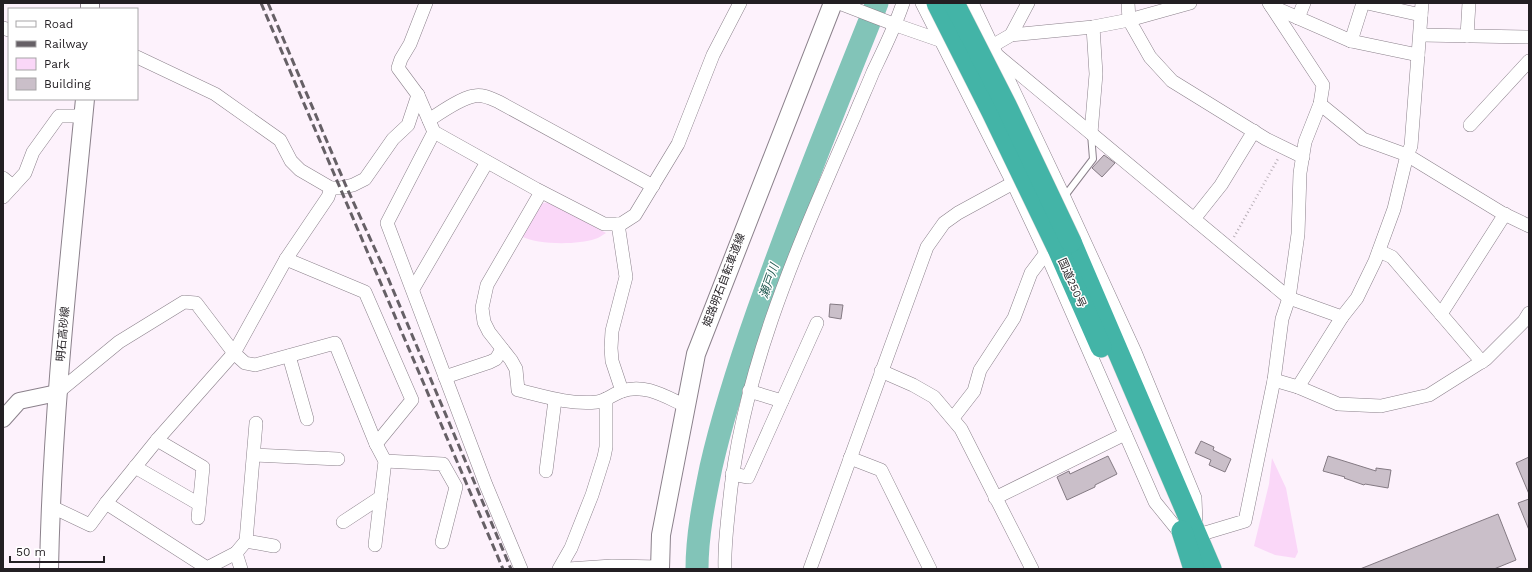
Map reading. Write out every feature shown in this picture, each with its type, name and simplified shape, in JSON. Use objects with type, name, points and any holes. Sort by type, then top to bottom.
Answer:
[{"type":"highway","name":"国道250号","points":[[936,3],[1058,247],[1191,537],[1211,569]]},
{"type":"highway","name":"国道250号","points":[[954,3],[1006,105],[1058,247]]},
{"type":"highway","name":"国道250号","points":[[1191,537],[1194,569]]},
{"type":"main road","name":"姫路明石自転車道線","points":[[660,568],[661,535],[696,354],[833,3]]},
{"type":"main road","name":"明石高砂線","points":[[49,569],[50,506],[57,393],[84,107]]},
{"type":"street","points":[[426,3],[410,44],[400,59],[398,68],[418,95],[434,132],[541,192],[604,224],[622,224],[635,215],[653,186],[678,144],[713,55],[740,3]]},
{"type":"street","points":[[839,3],[896,25],[989,56],[1011,35],[1028,3]]},
{"type":"street","points":[[725,569],[724,552],[732,474],[749,391],[769,325],[797,250],[873,72],[896,25],[903,3]]},
{"type":"street","points":[[922,3],[1013,183],[1058,247],[1125,434],[1155,502],[1191,537]]},
{"type":"street","points":[[972,3],[1064,197],[1135,352],[1195,498],[1191,537]]},
{"type":"street","points":[[1128,3],[1129,20],[1150,57],[1172,81],[1254,131],[1302,157]]},
{"type":"street","points":[[1011,35],[1094,28],[1190,3]]},
{"type":"street","points":[[1298,18],[1304,3]]},
{"type":"street","points":[[1351,41],[1363,3]]},
{"type":"street","points":[[1298,386],[1342,317],[1357,298],[1375,261],[1394,209],[1411,146],[1422,9],[1367,3]]},
{"type":"street","points":[[1467,36],[1469,3]]},
{"type":"street","points":[[1270,4],[1351,41],[1418,55]]},
{"type":"street","points":[[1191,537],[1245,521],[1274,380],[1282,319],[1289,298],[1298,234],[1302,157],[1305,142],[1320,104],[1322,85],[1270,4]]},
{"type":"street","points":[[1091,133],[1096,74],[1094,28]]},
{"type":"street","points":[[1421,36],[1529,37]]},
{"type":"street","points":[[995,51],[1289,298],[1342,317]]},
{"type":"street","points":[[138,57],[215,94],[280,140],[291,161],[300,170],[331,188],[340,188],[353,185],[365,179],[393,139],[408,124],[418,95]]},
{"type":"street","points":[[1470,125],[1529,61]]},
{"type":"street","points":[[429,120],[457,103],[475,96],[488,97],[653,186]]},
{"type":"street","points":[[1320,104],[1363,139],[1408,155],[1505,214],[1529,226]]},
{"type":"street","points":[[3,197],[8,182],[25,173],[34,152],[59,116],[84,107]]},
{"type":"street","points":[[1194,219],[1221,186],[1254,131]]},
{"type":"street","points":[[434,132],[387,223],[486,485],[521,569]]},
{"type":"street","points":[[413,289],[487,162]]},
{"type":"street","points":[[810,569],[927,247],[944,223],[958,213],[1013,183]]},
{"type":"street","points":[[50,506],[90,524],[106,502],[157,440],[234,353],[286,259],[328,197],[331,188]]},
{"type":"street","points":[[541,192],[487,285],[482,308],[484,322],[489,332],[511,360],[516,369],[518,390],[555,400],[598,402],[622,391],[640,389],[655,391],[686,406]]},
{"type":"street","points":[[953,418],[974,391],[980,370],[1014,318],[1031,273],[1058,247],[1064,197]]},
{"type":"street","points":[[1441,314],[1505,214]]},
{"type":"street","points":[[618,224],[626,277],[612,331],[611,348],[612,361],[622,391]]},
{"type":"street","points":[[1379,251],[1392,257],[1482,362]]},
{"type":"street","points":[[286,259],[365,292],[412,400],[376,444]]},
{"type":"street","points":[[3,419],[18,401],[57,393],[119,342],[184,302],[196,303],[234,353],[245,363],[255,365],[334,343],[376,444],[385,461],[375,545]]},
{"type":"street","points":[[1274,380],[1298,386],[1338,404],[1380,406],[1429,395],[1482,362],[1524,321],[1529,313]]},
{"type":"street","points":[[732,474],[748,477],[817,323]]},
{"type":"street","points":[[445,377],[490,362],[496,359],[502,349]]},
{"type":"street","points":[[288,356],[307,418]]},
{"type":"street","points":[[881,372],[913,385],[934,398],[953,418],[961,429],[1032,569]]},
{"type":"street","points":[[749,391],[782,401]]},
{"type":"street","points":[[559,569],[571,548],[592,495],[604,457],[606,447],[606,399]]},
{"type":"street","points":[[546,472],[555,400]]},
{"type":"street","points":[[106,502],[207,568],[236,553],[246,541],[256,422]]},
{"type":"street","points":[[995,498],[1125,434]]},
{"type":"street","points":[[157,440],[203,467],[198,518]]},
{"type":"street","points":[[254,455],[338,459]]},
{"type":"street","points":[[850,458],[881,470],[930,569]]},
{"type":"street","points":[[385,461],[443,464],[456,487],[442,542]]},
{"type":"street","points":[[135,467],[199,504]]},
{"type":"street","points":[[343,522],[381,497]]},
{"type":"street","points":[[246,541],[274,546]]},
{"type":"street","points":[[236,553],[241,569]]},
{"type":"street","points":[[568,569],[612,566],[660,568]]},
{"type":"lane","points":[[1064,197],[1092,159],[1091,133]]},
{"type":"path","points":[[1228,248],[1284,148]]},
{"type":"green space","points":[[549,202],[606,233],[595,239],[568,243],[537,241],[521,236],[539,204]]},
{"type":"green space","points":[[1272,458],[1286,488],[1298,552],[1295,558],[1275,555],[1254,546],[1269,484]]},
{"type":"building","points":[[1104,155],[1115,163],[1102,177],[1092,168]]},
{"type":"building","points":[[830,304],[843,305],[841,319],[829,317]]},
{"type":"building","points":[[1201,441],[1214,447],[1213,450],[1231,459],[1225,472],[1209,465],[1211,460],[1195,453]]},
{"type":"building","points":[[1108,456],[1117,474],[1095,485],[1095,487],[1067,500],[1057,477],[1069,471],[1070,474]]},
{"type":"building","points":[[1328,456],[1376,471],[1376,468],[1391,470],[1388,488],[1364,485],[1344,478],[1345,477],[1323,471]]},
{"type":"building","points":[[1529,457],[1529,494],[1516,463]]},
{"type":"building","points":[[1529,499],[1529,530],[1518,503]]},
{"type":"building","points":[[1498,514],[1516,560],[1494,569],[1360,569]]},
{"type":"waterway","name":"瀬戸川","points":[[697,569],[697,556],[703,505],[721,427],[738,369],[786,233],[877,3]]},
{"type":"railway","points":[[261,3],[503,569]]},
{"type":"railway","points":[[268,3],[346,186],[385,271],[511,569]]}]
